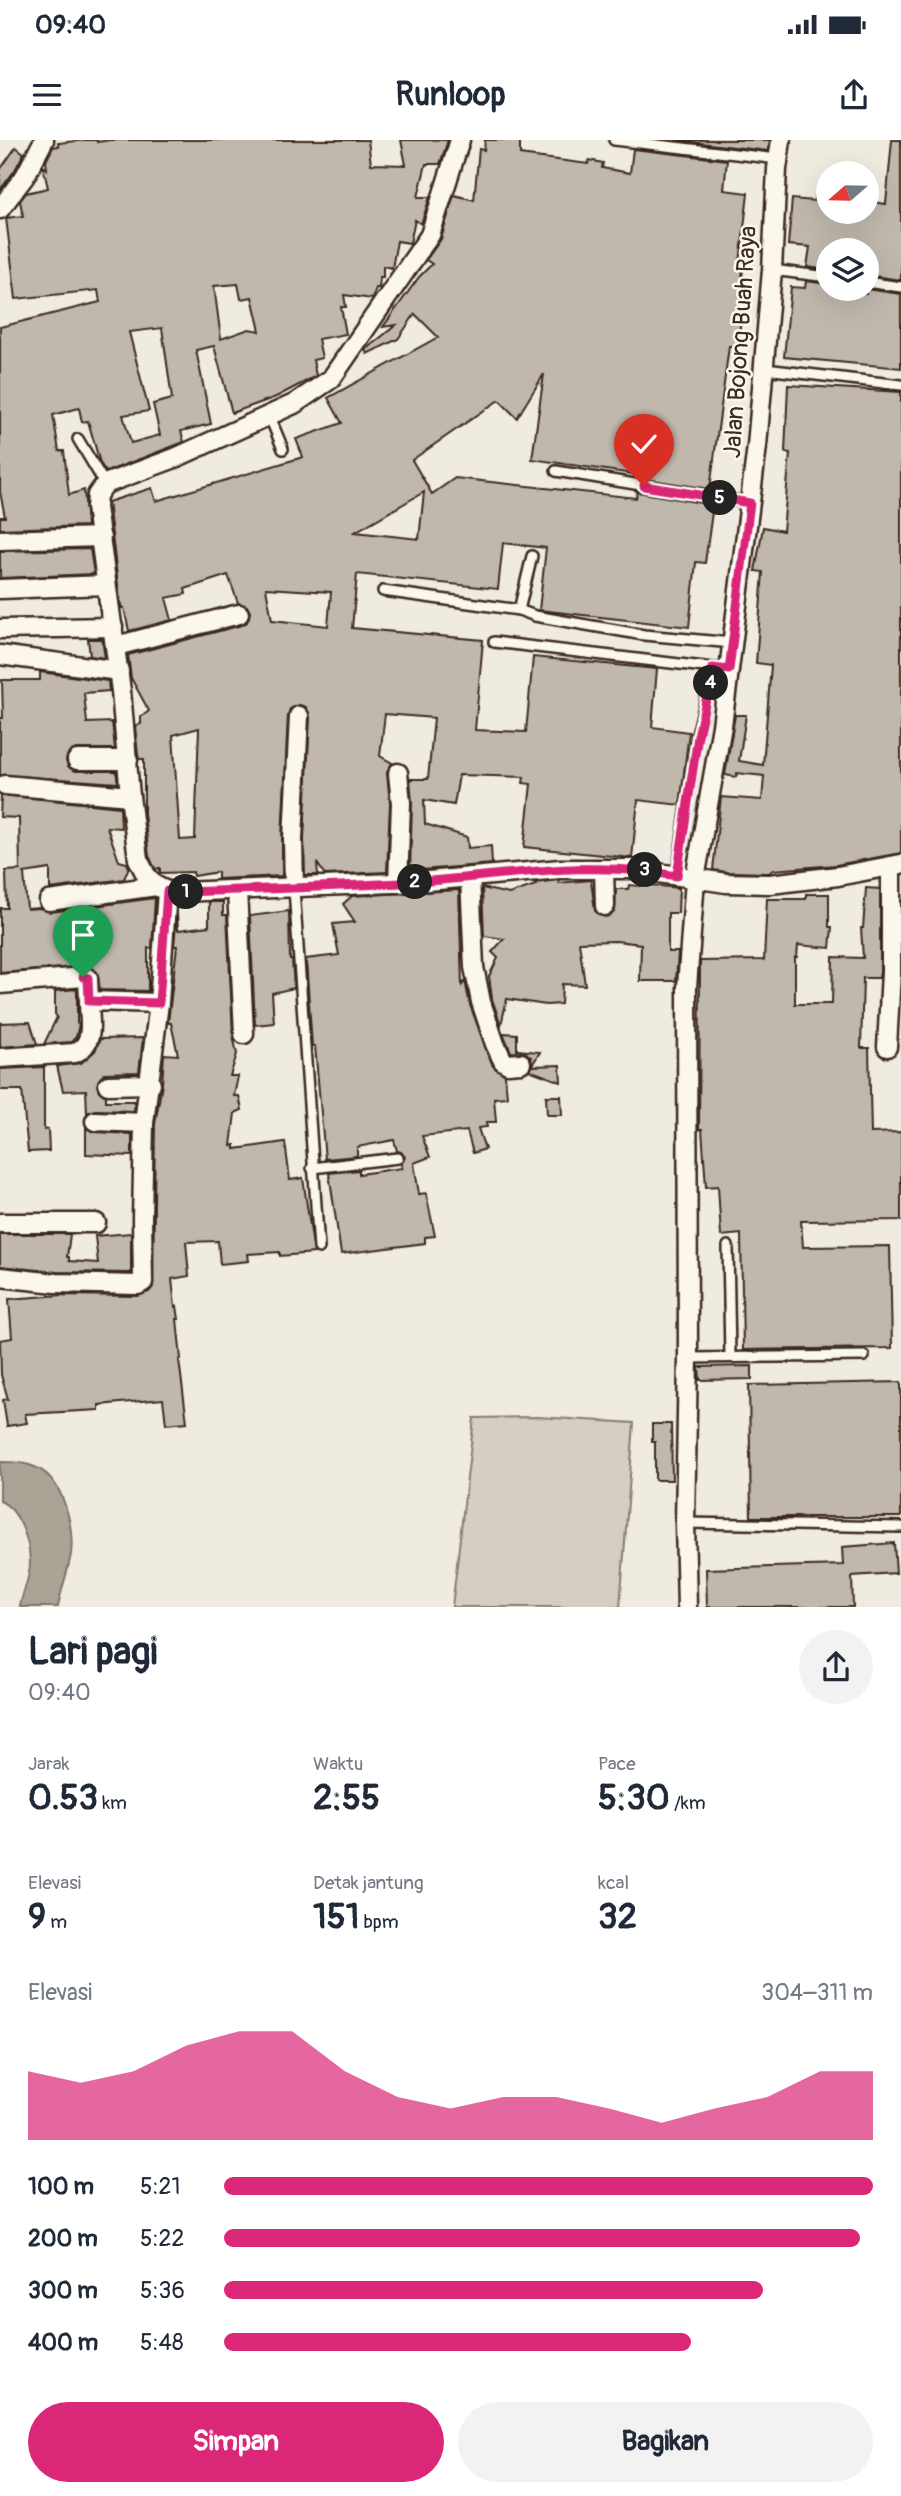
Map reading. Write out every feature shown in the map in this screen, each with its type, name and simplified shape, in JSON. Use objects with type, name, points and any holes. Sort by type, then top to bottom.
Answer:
[{"type":"street","points":[[0,209],[26,176],[44,140]]},
{"type":"street","points":[[0,1277],[79,1284],[142,1284],[144,1123],[151,1084],[159,1003],[161,889],[146,875],[138,859],[119,671],[96,502],[99,490],[105,484],[175,458],[294,404],[331,379],[430,235],[460,140]]},
{"type":"street","name":"Jalan Bojong Buah Raya","points":[[687,1607],[686,877],[721,669],[733,643],[765,369],[781,140]]},
{"type":"street","points":[[0,540],[101,537]]},
{"type":"street","points":[[0,589],[106,585]]},
{"type":"street","points":[[116,646],[239,614]]},
{"type":"street","points":[[0,629],[113,627]]},
{"type":"street","points":[[0,655],[119,671]]},
{"type":"street","points":[[294,889],[293,839],[299,716]]},
{"type":"street","points":[[77,760],[128,760]]},
{"type":"street","points":[[398,773],[401,803],[398,883]]},
{"type":"street","points":[[5,785],[130,796]]},
{"type":"street","points":[[50,901],[161,889],[181,892],[294,889],[398,883],[531,870],[632,869],[726,883],[769,884],[838,876],[896,865],[887,1047]]},
{"type":"street","points":[[604,869],[605,906]]},
{"type":"street","points":[[470,877],[474,967],[481,1002],[503,1060],[508,1064],[521,1063]]},
{"type":"street","points":[[237,890],[244,1034]]},
{"type":"street","points":[[0,985],[88,978],[90,1038],[87,1046],[75,1053],[0,1058]]},
{"type":"street","points":[[89,1001],[159,1003]]},
{"type":"street","points":[[108,1084],[151,1084]]},
{"type":"street","points":[[95,1121],[144,1123]]},
{"type":"street","points":[[0,1223],[96,1223]]},
{"type":"lane","points":[[614,140],[778,159]]},
{"type":"lane","points":[[772,270],[816,276]]},
{"type":"lane","points":[[879,284],[901,287]]},
{"type":"lane","points":[[765,369],[901,385]]},
{"type":"lane","points":[[269,415],[283,449]]},
{"type":"lane","points":[[78,439],[105,484]]},
{"type":"lane","points":[[556,471],[750,503]]},
{"type":"lane","points":[[519,610],[532,556]]},
{"type":"lane","points":[[383,591],[519,610],[644,635],[733,643]]},
{"type":"lane","points":[[494,642],[721,669]]},
{"type":"lane","points":[[294,889],[319,1248]]},
{"type":"lane","points":[[312,1168],[398,1158]]},
{"type":"lane","points":[[728,1246],[730,1357]]},
{"type":"lane","points":[[688,1358],[864,1356]]},
{"type":"lane","points":[[685,1523],[901,1527]]},
{"type":"shaded area","points":[[538,1417],[634,1423],[620,1607],[452,1607],[474,1418]]},
{"type":"shaded area","points":[[0,1462],[23,1463],[46,1474],[54,1483],[65,1506],[72,1543],[58,1607],[20,1607],[29,1575],[30,1555],[18,1519],[7,1505],[0,1501]]},
{"type":"building","points":[[85,140],[368,140],[371,164],[406,165],[401,140],[448,140],[440,164],[426,164],[418,197],[430,197],[421,224],[415,220],[410,243],[397,241],[392,268],[383,266],[383,277],[380,277],[379,288],[376,288],[372,299],[344,295],[346,307],[341,307],[346,334],[318,339],[322,358],[313,360],[316,376],[276,397],[232,413],[214,346],[196,350],[211,424],[181,431],[184,442],[106,472],[100,463],[88,421],[82,422],[79,408],[53,415],[59,451],[64,451],[69,495],[84,490],[87,526],[0,529],[0,517],[5,517],[0,492],[0,327],[100,302],[98,290],[16,299],[6,218],[23,216],[20,201],[26,193],[48,188],[43,166],[47,169],[46,161],[53,147],[59,146],[58,143]],"holes":[[[238,284],[241,299],[252,297],[260,331],[249,329],[221,339],[214,286]],[[162,328],[172,399],[153,404],[160,435],[131,443],[123,415],[149,411],[129,332]]]},
{"type":"building","points":[[485,140],[520,140],[520,155],[588,164],[589,160],[603,163],[602,168],[630,173],[633,149],[727,160],[724,190],[748,193],[740,263],[743,263],[739,346],[729,346],[710,489],[639,478],[640,475],[532,459],[544,374],[517,418],[499,400],[412,460],[432,494],[455,478],[636,498],[637,492],[713,505],[705,563],[696,562],[689,627],[539,610],[546,548],[503,543],[498,589],[357,574],[352,628],[483,640],[475,730],[526,732],[533,657],[657,669],[652,727],[689,732],[680,805],[638,800],[632,858],[524,847],[531,784],[523,783],[524,777],[459,775],[454,805],[424,800],[425,824],[467,837],[468,848],[491,846],[492,864],[410,871],[410,779],[428,779],[434,718],[385,714],[380,756],[392,763],[387,773],[390,803],[387,872],[325,875],[317,863],[318,875],[305,875],[304,839],[310,717],[306,707],[299,705],[290,709],[288,715],[282,876],[218,879],[218,872],[194,876],[193,872],[160,873],[160,868],[155,869],[149,856],[144,814],[144,759],[139,759],[135,726],[141,724],[141,717],[149,711],[131,678],[128,655],[242,625],[247,622],[250,612],[247,606],[238,603],[228,575],[185,589],[186,594],[166,598],[172,620],[129,631],[120,601],[108,502],[152,488],[156,501],[303,457],[296,439],[342,423],[328,398],[438,337],[415,314],[398,339],[367,354],[365,350],[396,325],[383,327],[419,277],[432,264],[426,260],[441,239],[454,195],[474,200],[479,149],[484,150]],"holes":[[[424,492],[419,539],[355,532]],[[266,588],[331,592],[328,626],[272,620]],[[199,728],[195,839],[180,840],[173,735]]]},
{"type":"building","points":[[675,140],[770,140],[768,151]]},
{"type":"building","points":[[892,140],[901,140],[901,280],[879,277],[879,238],[816,238],[816,268],[807,267],[810,247],[788,245],[792,199],[814,201],[816,196],[816,224],[879,224],[879,203],[886,204]]},
{"type":"building","points":[[16,147],[24,153],[0,190],[0,170]]},
{"type":"building","points":[[806,281],[816,282],[816,301],[879,301],[879,291],[901,294],[901,368],[784,357],[791,287],[805,288]]},
{"type":"building","points":[[788,385],[901,392],[901,853],[836,865],[773,870],[769,873],[727,872],[713,870],[721,797],[762,800],[764,776],[737,773],[736,777],[725,775],[735,715],[746,715],[739,761],[763,765],[771,665],[756,663],[763,572],[755,571],[763,527],[783,531],[790,453],[785,452]]},
{"type":"building","points":[[90,549],[94,574],[0,578],[0,551]]},
{"type":"building","points":[[88,639],[102,639],[105,658],[90,656]]},
{"type":"building","points":[[40,672],[108,681],[109,691],[84,693],[87,723],[112,722],[115,749],[76,749],[68,754],[66,761],[68,766],[76,771],[116,771],[118,783],[0,775],[2,680],[40,680]]},
{"type":"building","points":[[1,795],[120,807],[121,828],[107,827],[119,861],[127,863],[129,867],[124,879],[50,889],[50,869],[24,873],[27,909],[40,908],[51,912],[155,898],[152,948],[148,948],[148,991],[100,990],[97,972],[86,966],[0,973],[0,908],[7,908],[6,871],[20,870],[19,818],[0,817]]},
{"type":"building","points":[[559,880],[559,883],[591,880],[595,911],[605,917],[615,911],[616,889],[628,889],[629,885],[641,884],[679,888],[678,913],[668,913],[668,952],[678,952],[676,981],[640,981],[641,944],[616,941],[579,942],[585,985],[562,984],[561,1004],[546,1005],[507,999],[501,1025],[492,999],[489,976],[498,958],[492,952],[504,939],[484,936],[482,888],[509,894],[536,885],[535,883]]},
{"type":"building","points":[[866,888],[880,889],[880,972],[879,978],[863,978],[861,1048],[869,1048],[871,1133],[901,1132],[901,1220],[801,1221],[803,1247],[890,1246],[892,1348],[743,1350],[741,1234],[721,1236],[718,1186],[706,1187],[702,1129],[699,1129],[700,961],[764,960],[767,899],[806,899],[806,894],[829,894],[829,927],[832,927],[830,948],[798,945],[795,957],[795,1004],[832,1004],[833,957],[863,958],[861,928]]},
{"type":"building","points":[[459,890],[462,985],[465,981],[470,1005],[493,1066],[505,1075],[507,1097],[494,1098],[496,1122],[486,1122],[487,1127],[478,1128],[485,1149],[473,1153],[467,1131],[422,1136],[430,1157],[414,1163],[419,1194],[426,1193],[435,1236],[425,1237],[425,1243],[341,1254],[329,1173],[359,1170],[359,1174],[402,1168],[405,1157],[397,1151],[394,1140],[357,1147],[357,1156],[325,1159],[315,1046],[312,1046],[306,959],[339,955],[333,924],[355,922],[343,904],[352,896]]},
{"type":"building","points":[[209,902],[223,902],[223,915],[227,915],[233,1035],[237,1054],[230,1076],[238,1076],[234,1096],[239,1096],[242,1110],[235,1113],[231,1146],[235,1145],[235,1149],[285,1142],[290,1180],[303,1178],[314,1253],[280,1256],[280,1252],[248,1254],[249,1261],[220,1264],[218,1241],[186,1242],[189,1276],[172,1279],[179,1319],[179,1360],[187,1422],[166,1424],[163,1399],[99,1405],[99,1410],[25,1414],[27,1423],[7,1426],[3,1400],[8,1399],[1,1375],[0,1340],[12,1338],[9,1299],[62,1295],[138,1296],[149,1292],[153,1287],[155,1124],[164,1054],[178,1055],[171,1023],[168,1023],[177,946],[174,946],[177,913],[178,930],[209,926]]},
{"type":"building","points":[[289,911],[290,960],[294,988],[272,993],[274,1023],[255,1025],[250,916]]},
{"type":"building","points":[[77,989],[79,1024],[76,1037],[71,1042],[44,1044],[57,1017],[55,991]]},
{"type":"building","points":[[30,1022],[37,1044],[0,1047],[0,1023]]},
{"type":"building","points":[[503,1033],[517,1034],[517,1050],[540,1052],[532,1065],[531,1057],[526,1053],[511,1052]]},
{"type":"building","points":[[143,1038],[139,1072],[104,1073],[97,1085],[99,1091],[106,1096],[106,1101],[135,1101],[134,1111],[95,1110],[87,1113],[86,1090],[63,1091],[57,1066],[81,1063],[95,1051],[100,1039]]},
{"type":"building","points":[[560,1065],[561,1082],[529,1070],[532,1066]]},
{"type":"building","points":[[44,1067],[44,1130],[48,1129],[49,1151],[28,1152],[22,1090],[0,1090],[0,1069]]},
{"type":"building","points":[[546,1096],[561,1096],[562,1115],[547,1115]]},
{"type":"building","points":[[86,1128],[95,1132],[132,1134],[132,1156],[86,1154]]},
{"type":"building","points":[[131,1233],[131,1273],[57,1272],[0,1266],[0,1234],[70,1234],[67,1257],[69,1261],[98,1263],[95,1236]]},
{"type":"building","points":[[752,1366],[752,1379],[700,1380],[699,1367]]},
{"type":"building","points":[[901,1382],[901,1517],[751,1517],[749,1385]]},
{"type":"building","points":[[652,1424],[671,1424],[672,1480],[655,1480]]},
{"type":"building","points":[[894,1543],[896,1573],[852,1576],[853,1607],[707,1607],[706,1569],[843,1565],[842,1547]]},
{"type":"route","points":[[83,977],[88,978],[89,1001],[159,1003],[167,891],[294,889],[417,882],[560,869],[632,869],[677,876],[707,690],[713,668],[729,670],[750,503],[644,486]]}]
